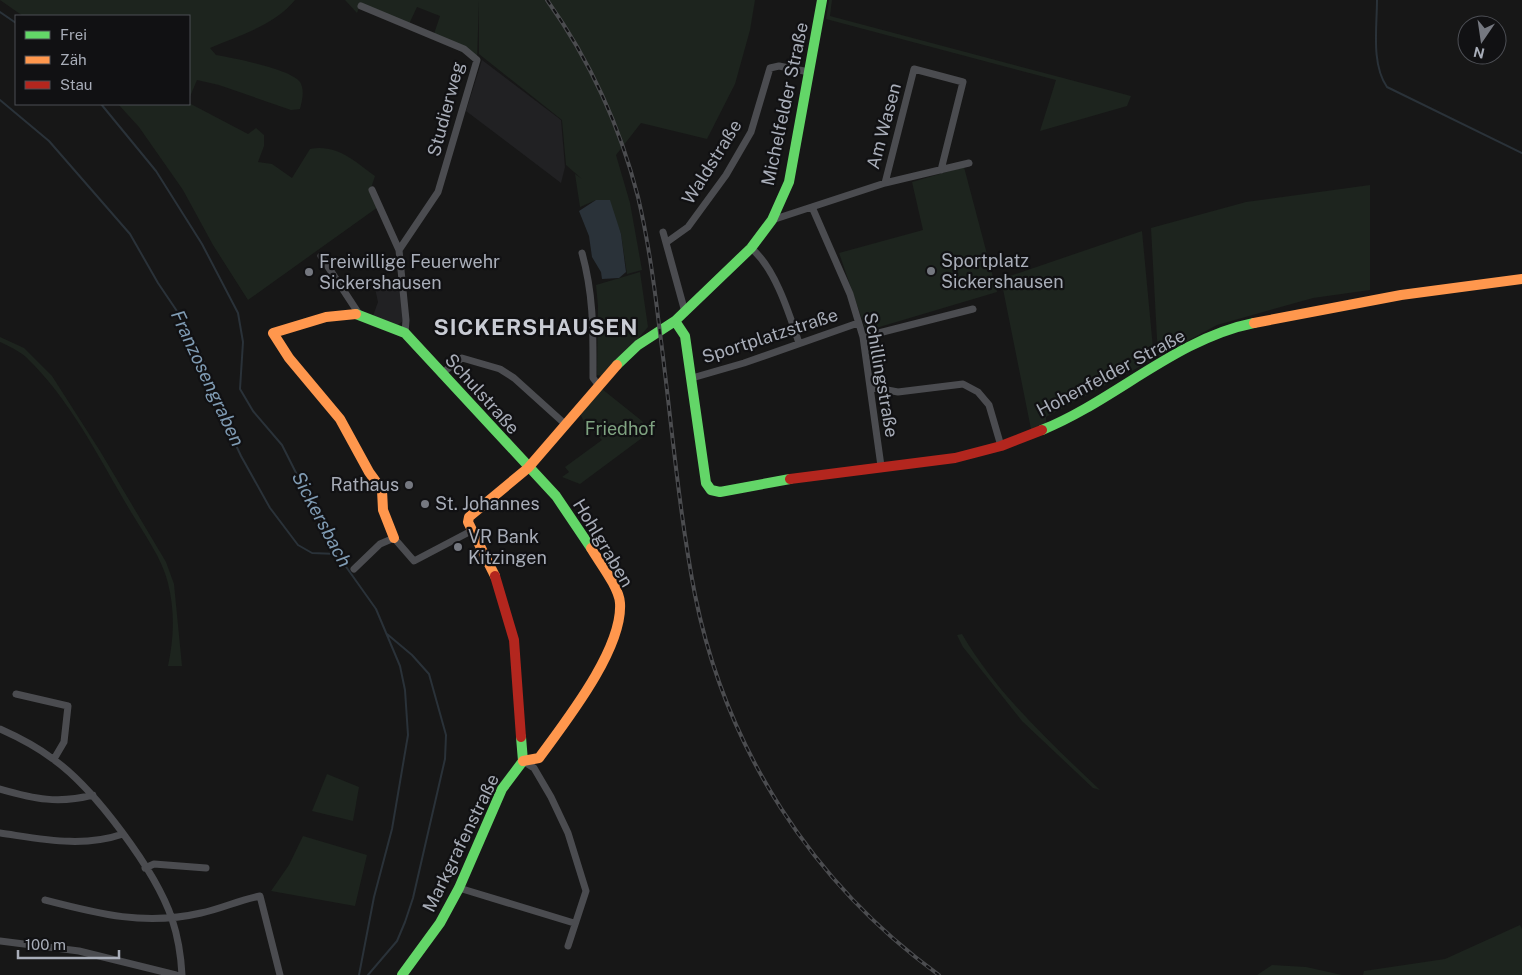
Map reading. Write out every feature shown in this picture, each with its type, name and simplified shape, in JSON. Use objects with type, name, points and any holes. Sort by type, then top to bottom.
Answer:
[{"type":"street","name":"Michelfelder Straße","points":[[474,530],[468,522],[468,516],[528,468],[565,424],[638,345],[675,321],[685,312],[751,248],[772,220],[788,182],[822,0]]},
{"type":"street","name":"Studierweg","points":[[361,6],[464,49],[478,60],[438,192],[399,250]]},
{"type":"street","name":"Waldstraße","points":[[666,242],[688,227],[726,175],[752,132],[770,68],[779,66],[810,72]]},
{"type":"street","name":"Am Wasen","points":[[885,183],[914,68],[963,82],[941,170]]},
{"type":"street","points":[[772,220],[885,183],[969,163]]},
{"type":"street","points":[[372,190],[399,250],[405,311],[405,333]]},
{"type":"street","name":"Schillingstraße","points":[[812,207],[850,294],[863,337],[881,466]]},
{"type":"street","points":[[663,232],[685,312]]},
{"type":"street","points":[[751,248],[764,261],[790,314],[799,343]]},
{"type":"street","points":[[582,253],[590,280],[593,308],[593,378],[599,386]]},
{"type":"street","points":[[321,256],[359,314]]},
{"type":"street","name":"Hohenfelder Straße","points":[[675,321],[685,336],[706,483],[711,490],[720,492],[799,477],[955,458],[1001,446],[1046,428],[1102,400],[1162,361],[1236,327],[1401,295],[1522,279]]},
{"type":"street","name":"Sportplatzstraße","points":[[863,337],[973,309]]},
{"type":"street","name":"Schulstraße","points":[[394,538],[383,510],[386,488],[369,472],[340,419],[289,358],[272,333],[326,317],[359,314],[405,333],[528,468]]},
{"type":"street","name":"Sportplatzstraße","points":[[692,378],[744,363],[858,323]]},
{"type":"street","points":[[441,374],[462,358],[500,369],[514,378],[565,424]]},
{"type":"street","points":[[871,387],[898,392],[963,384],[978,392],[989,405],[1001,446]]},
{"type":"street","name":"Hohlgraben","points":[[523,760],[539,758],[593,681],[618,624],[620,600],[587,541],[546,483],[528,468]]},
{"type":"street","points":[[354,569],[380,544],[394,538],[414,561],[474,530],[496,577],[514,639],[518,660],[518,711],[523,760],[534,768],[551,797],[568,833],[586,891],[568,946]]},
{"type":"street","points":[[16,694],[68,706],[64,742],[54,759]]},
{"type":"street","points":[[0,729],[54,759],[93,795],[123,834],[159,890],[172,918],[181,955],[182,975]]},
{"type":"street","name":"Markgrafenstraße","points":[[402,975],[440,923],[459,888],[502,789],[523,760]]},
{"type":"street","points":[[0,789],[41,799],[70,801],[93,795]]},
{"type":"street","points":[[0,833],[70,843],[103,841],[123,834]]},
{"type":"street","points":[[145,868],[154,864],[206,868]]},
{"type":"street","points":[[459,888],[574,923]]},
{"type":"street","points":[[46,900],[123,918],[172,918],[201,913],[260,896],[280,975]]},
{"type":"street","points":[[0,940],[79,951],[176,975]]},
{"type":"shaded area","points":[[482,60],[561,120],[565,167],[561,183],[466,111]]},
{"type":"shaded area","points":[[596,200],[610,200],[621,234],[626,272],[619,278],[602,279],[601,272],[592,257],[589,236],[579,211]]},
{"type":"shaded area","points":[[399,278],[404,320],[398,325],[373,316],[378,302],[374,284]]},
{"type":"green space","points":[[0,0],[295,0],[287,9],[267,23],[210,48],[216,55],[261,65],[295,77],[300,82],[302,88],[303,96],[300,109],[291,110],[219,85],[197,80],[190,97],[190,15],[22,15]]},
{"type":"green space","points":[[345,0],[479,0],[477,60],[433,37],[440,16],[417,7],[409,24],[360,5],[357,13]]},
{"type":"green space","points":[[479,0],[755,0],[750,30],[735,84],[707,139],[641,123],[616,155],[630,203],[642,270],[627,274],[621,234],[616,221],[596,200],[580,207],[575,174],[582,179],[566,165],[562,120],[479,54]]},
{"type":"green space","points":[[829,0],[832,0],[830,16],[1131,96],[1127,106],[1040,131],[1056,80],[826,19]]},
{"type":"green space","points":[[190,104],[248,134],[256,128],[264,135],[264,146],[258,162],[272,164],[292,178],[310,149],[320,148],[337,151],[375,176],[371,188],[378,207],[248,300],[213,245],[183,190],[139,127],[119,105]]},
{"type":"green space","points":[[964,167],[997,292],[866,331],[839,253],[923,230],[912,182]]},
{"type":"green space","points":[[1370,185],[1370,290],[1313,298],[1217,325],[1158,357],[1151,228],[1246,202]]},
{"type":"green space","points":[[1142,231],[1154,359],[1046,417],[1046,428],[1032,434],[1001,279]]},
{"type":"green space","points":[[640,272],[648,327],[605,377],[597,375],[598,306],[596,285]]},
{"type":"green space","points":[[0,337],[24,348],[52,376],[100,451],[166,562],[174,584],[182,666],[168,666],[172,645],[173,614],[168,583],[162,564],[71,411],[26,357],[0,342]]},
{"type":"green space","name":"Friedhof","points":[[602,389],[642,421],[650,432],[580,484],[562,477],[569,472],[565,467],[602,440],[584,422],[579,411]]},
{"type":"green space","points":[[962,634],[991,677],[1008,697],[1100,790],[1093,788],[1022,721],[963,647],[957,635]]},
{"type":"green space","points":[[327,774],[359,787],[353,821],[312,811]]},
{"type":"green space","points":[[303,836],[367,855],[355,906],[271,891],[289,865]]},
{"type":"green space","points":[[1520,925],[1522,929],[1522,975],[1363,975],[1364,971],[1445,959]]},
{"type":"green space","points":[[1272,965],[1306,967],[1342,975],[1257,975]]},
{"type":"waterway","points":[[1377,0],[1377,56],[1382,78],[1387,87],[1522,153]]},
{"type":"waterway","name":"Sickersbach","points":[[0,12],[15,22]]},
{"type":"waterway","name":"Franzosengraben","points":[[0,100],[49,141],[130,234],[158,283],[187,326],[202,357],[220,411],[241,456],[270,508],[298,545],[312,553],[337,554]]},
{"type":"waterway","name":"Sickersbach","points":[[102,105],[156,171],[202,244],[238,313],[243,342],[240,389],[253,411],[282,445],[337,554],[376,609],[400,666],[405,690],[408,735],[392,829],[374,897],[359,975]]},
{"type":"waterway","points":[[368,975],[397,941],[405,922],[413,898],[445,759],[446,735],[429,674],[412,655],[387,634]]},
{"type":"railway","points":[[547,0],[562,22],[602,94],[622,145],[638,197],[653,277],[679,495],[689,562],[709,652],[728,706],[752,759],[781,808],[814,855],[852,898],[893,939],[939,975]]},
{"type":"traffic: fast","points":[[617,365],[638,345],[675,321],[751,248],[772,220],[789,182],[822,0]]},
{"type":"traffic: fast","points":[[356,314],[405,333],[556,496],[591,548]]},
{"type":"traffic: fast","points":[[675,321],[685,336],[706,483],[711,490],[720,492],[790,479]]},
{"type":"traffic: fast","points":[[1042,430],[1069,418],[1172,356],[1199,342],[1226,331],[1254,323]]},
{"type":"traffic: fast","points":[[402,975],[440,923],[459,888],[502,789],[523,761],[521,737]]},
{"type":"traffic: slow","points":[[1254,323],[1401,295],[1522,279]]},
{"type":"traffic: slow","points":[[356,314],[326,317],[273,333],[289,358],[340,419],[369,472],[382,490],[383,510],[394,538]]},
{"type":"traffic: slow","points":[[495,576],[468,522],[469,517],[528,468],[617,365]]},
{"type":"traffic: slow","points":[[523,761],[539,758],[591,684],[603,663],[612,641],[618,621],[619,597],[591,548]]},
{"type":"traffic: jam","points":[[790,479],[955,458],[1001,446],[1042,430]]},
{"type":"traffic: jam","points":[[495,576],[514,640],[521,737]]},
{"type":"place","name":"Sportplatz Sickershausen","points":[[931,271]]},
{"type":"place","name":"Freiwillige Feuerwehr Sickershausen","points":[[309,272]]},
{"type":"place","name":"Rathaus","points":[[409,485]]},
{"type":"place","name":"St. Johannes","points":[[425,504]]},
{"type":"place","name":"VR Bank Kitzingen","points":[[458,547]]},
{"type":"district","name":"SICKERSHAUSEN","points":[[536,327]]}]
